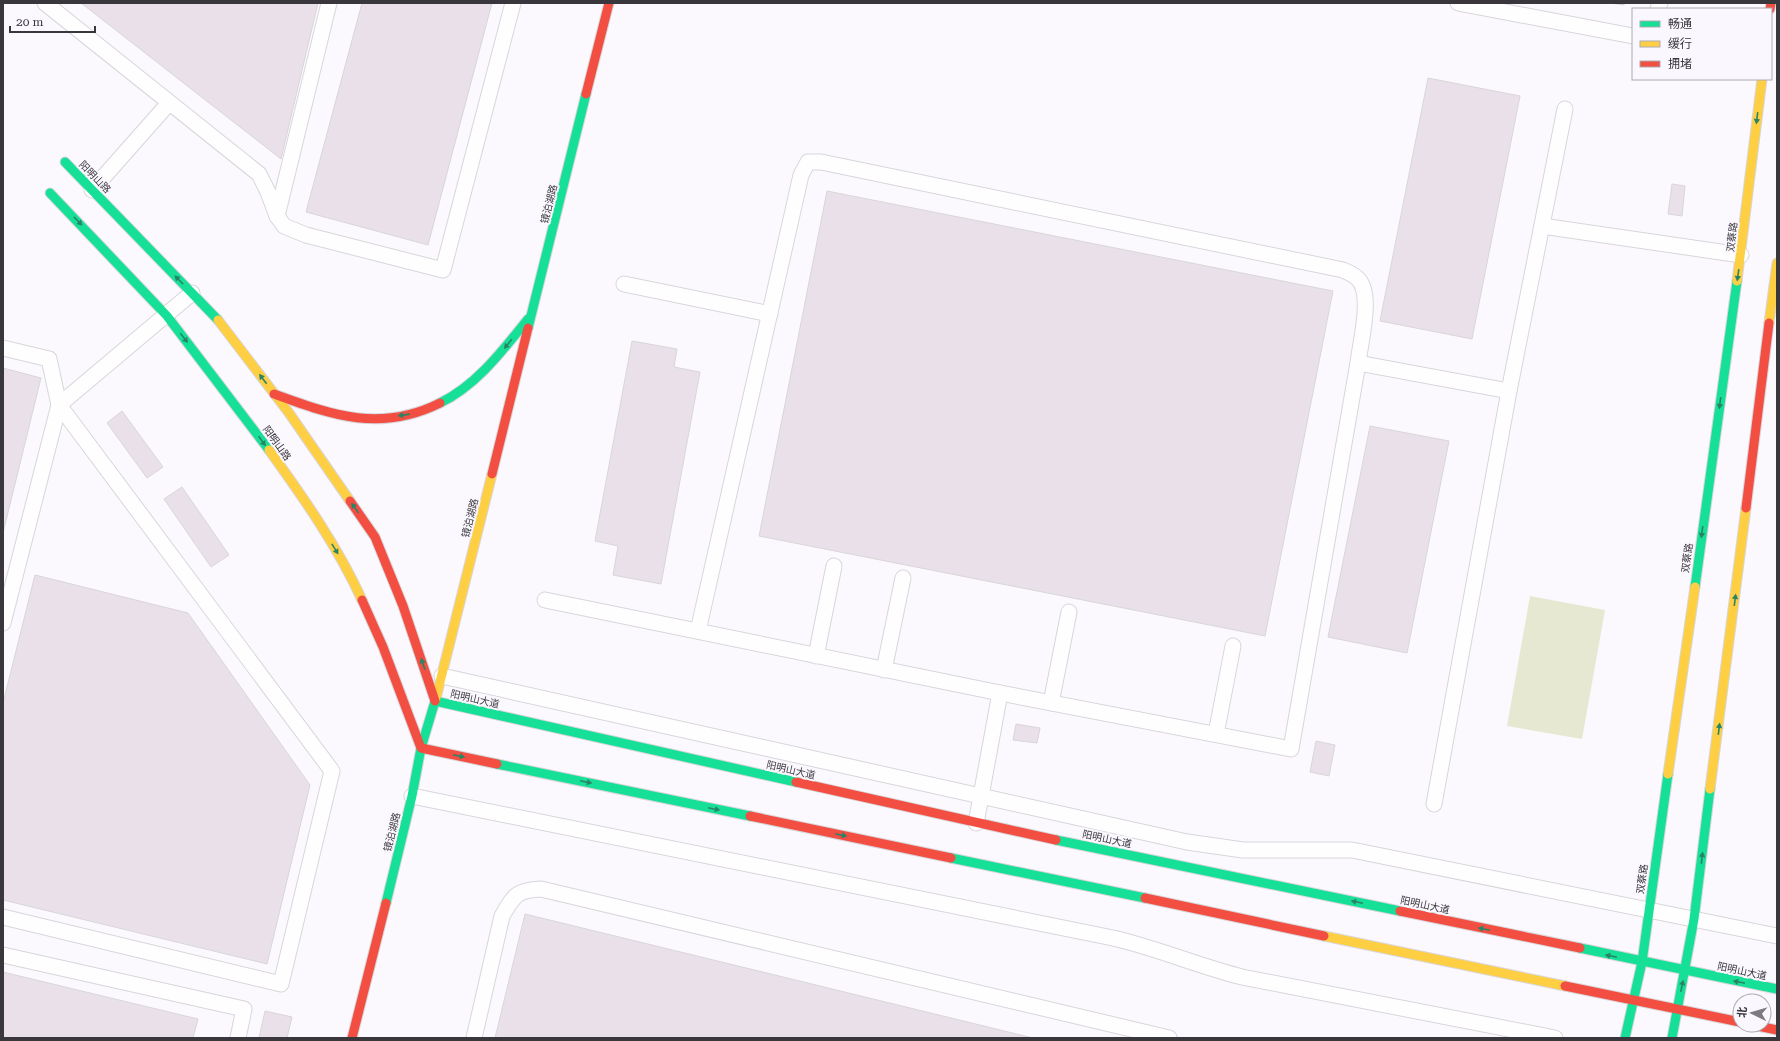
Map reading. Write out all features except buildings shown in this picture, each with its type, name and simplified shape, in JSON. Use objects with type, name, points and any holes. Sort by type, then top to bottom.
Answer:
[{"type":"main road","name":"镜泊湖路","points":[[352,1038],[412,796],[421,748],[442,676],[609,3]]},
{"type":"main road","name":"双蔡路","points":[[1625,1038],[1642,962],[1741,254],[1762,80]]},
{"type":"main road","name":"阳明山路","points":[[65,162],[223,325],[274,394],[375,537],[404,606],[435,701]]},
{"type":"main road","name":"阳明山路","points":[[50,193],[167,316],[236,405],[298,490],[351,575],[383,647],[421,748]]},
{"type":"main road","points":[[1672,1038],[1694,919],[1777,263]]},
{"type":"main road","points":[[274,394],[335,415],[371,418],[406,416],[438,405],[462,391],[493,362],[533,313]]},
{"type":"main road","name":"阳明山大道","points":[[435,701],[976,824],[1777,990]]},
{"type":"main road","points":[[421,748],[1732,1020]]},
{"type":"lane","points":[[45,3],[258,174],[268,192],[277,216],[284,226],[306,235],[443,270],[513,3]]},
{"type":"lane","points":[[277,216],[329,3]]},
{"type":"lane","points":[[1458,3],[1632,36]]},
{"type":"lane","points":[[92,190],[169,103]]},
{"type":"lane","points":[[1434,804],[1509,391],[1566,109]]},
{"type":"lane","points":[[545,600],[698,632],[884,670],[1291,749],[1358,363],[1366,301],[1364,289],[1358,278],[1343,270],[822,162],[808,162],[801,175],[698,632]]},
{"type":"lane","points":[[1542,226],[1741,254]]},
{"type":"lane","points":[[624,284],[770,314]]},
{"type":"lane","points":[[3,623],[59,405],[167,316],[192,293]]},
{"type":"lane","points":[[3,348],[49,359],[59,405],[332,771],[281,984],[3,917]]},
{"type":"lane","points":[[1358,363],[1509,391]]},
{"type":"lane","points":[[816,656],[834,566]]},
{"type":"lane","points":[[884,670],[903,578]]},
{"type":"lane","points":[[1051,703],[1069,612]]},
{"type":"lane","points":[[1216,734],[1233,646]]},
{"type":"lane","points":[[442,676],[1187,842],[1242,850],[1352,850],[1777,936]]},
{"type":"lane","points":[[976,824],[1000,693]]},
{"type":"lane","points":[[412,796],[1138,943],[1216,970],[1242,977],[1555,1038]]},
{"type":"lane","points":[[474,1038],[502,916],[512,901],[523,890],[541,889],[1169,1038]]},
{"type":"lane","points":[[3,955],[244,1009],[238,1038]]},
{"type":"green space","points":[[1530,596],[1605,610],[1582,739],[1507,726]]},
{"type":"traffic: fast","points":[[528,328],[586,94]]},
{"type":"traffic: fast","points":[[65,162],[218,320]]},
{"type":"traffic: fast","points":[[50,193],[167,316],[269,450]]},
{"type":"traffic: fast","points":[[1695,587],[1737,281]]},
{"type":"traffic: fast","points":[[440,403],[466,387],[478,377],[528,319]]},
{"type":"traffic: fast","points":[[386,903],[412,796],[421,748],[436,698]]},
{"type":"traffic: fast","points":[[435,701],[796,782]]},
{"type":"traffic: fast","points":[[497,764],[750,816]]},
{"type":"traffic: fast","points":[[1625,1038],[1642,962],[1668,774]]},
{"type":"traffic: fast","points":[[1672,1038],[1694,919],[1710,789]]},
{"type":"traffic: fast","points":[[1056,840],[1400,911]]},
{"type":"traffic: fast","points":[[951,858],[1145,898]]},
{"type":"traffic: fast","points":[[1580,948],[1777,989]]},
{"type":"traffic: slow","points":[[1737,281],[1762,80]]},
{"type":"traffic: slow","points":[[1769,323],[1777,263]]},
{"type":"traffic: slow","points":[[218,320],[289,413],[350,501]]},
{"type":"traffic: slow","points":[[269,450],[307,504],[331,542],[353,580],[362,600]]},
{"type":"traffic: slow","points":[[436,698],[492,474]]},
{"type":"traffic: slow","points":[[1710,789],[1746,508]]},
{"type":"traffic: slow","points":[[1668,774],[1695,587]]},
{"type":"traffic: slow","points":[[1324,936],[1565,986]]},
{"type":"traffic: jam","points":[[586,94],[609,3]]},
{"type":"traffic: jam","points":[[1770,8],[1771,3]]},
{"type":"traffic: jam","points":[[1746,508],[1769,323]]},
{"type":"traffic: jam","points":[[492,474],[528,328]]},
{"type":"traffic: jam","points":[[274,394],[336,414],[356,418],[376,419],[397,417],[418,412],[440,403]]},
{"type":"traffic: jam","points":[[350,501],[375,537],[403,606],[435,701]]},
{"type":"traffic: jam","points":[[362,600],[383,647],[421,748],[497,764]]},
{"type":"traffic: jam","points":[[796,782],[1056,840]]},
{"type":"traffic: jam","points":[[750,816],[951,858]]},
{"type":"traffic: jam","points":[[1145,898],[1324,936]]},
{"type":"traffic: jam","points":[[352,1038],[386,903]]},
{"type":"traffic: jam","points":[[1400,911],[1580,948]]},
{"type":"traffic: jam","points":[[1565,986],[1732,1020]]},
{"type":"traffic: jam","points":[[1772,1029],[1777,1030]]}]
